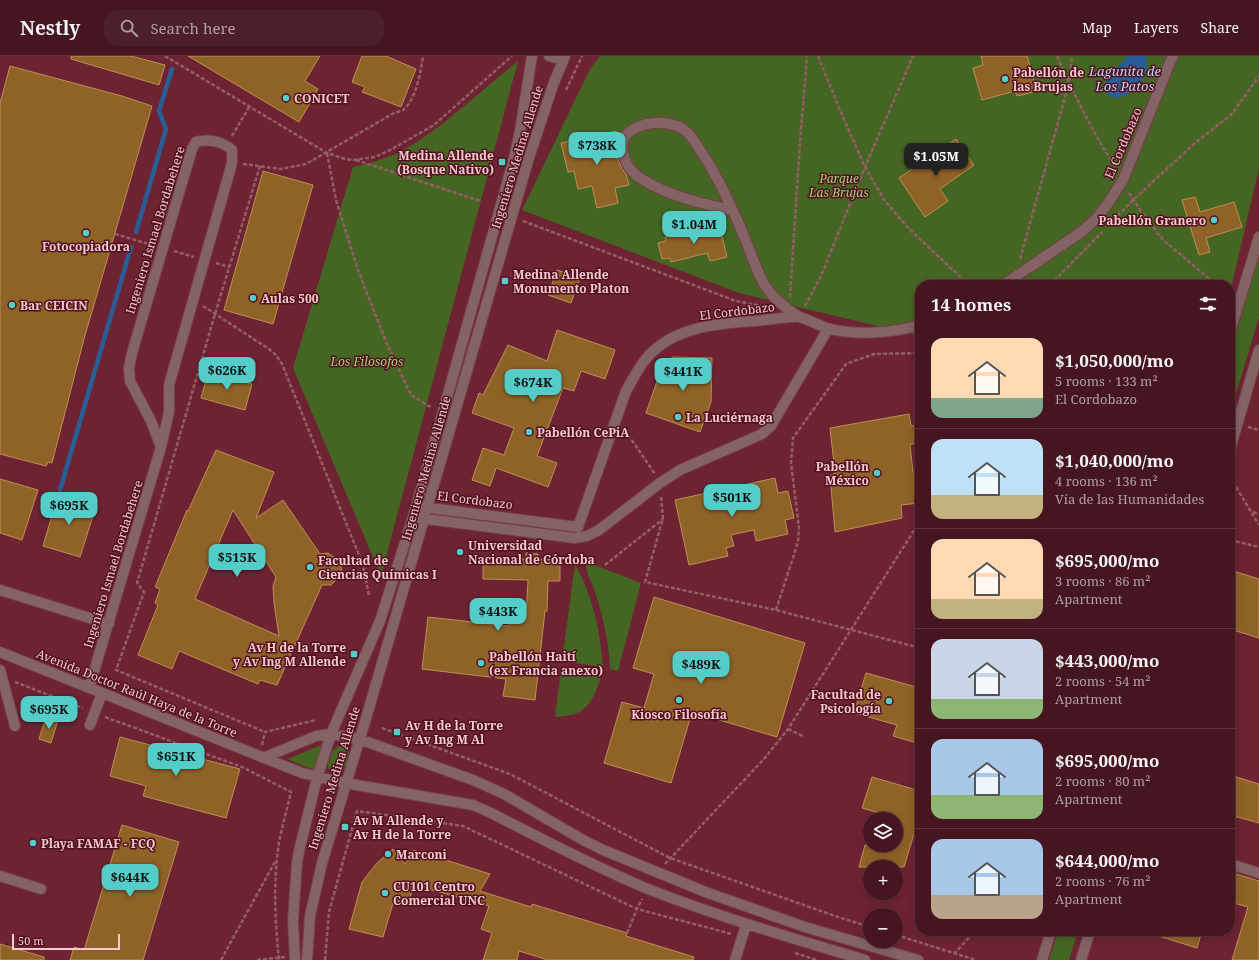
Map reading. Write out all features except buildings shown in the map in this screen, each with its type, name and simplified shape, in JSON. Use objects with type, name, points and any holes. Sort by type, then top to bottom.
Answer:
[{"type":"street","name":"Ingeniero Medina Allende","points":[[295,960],[293,920],[297,862],[317,778],[331,734],[380,621],[413,517],[514,158],[520,131],[532,56]]},
{"type":"street","points":[[549,56],[564,58]]},
{"type":"street","name":"El Cordobazo","points":[[1011,280],[1080,233],[1097,218],[1109,202],[1123,180],[1173,56]]},
{"type":"street","name":"Ingeniero Medina Allende","points":[[307,960],[310,916],[322,863],[428,508],[534,140],[564,58]]},
{"type":"street","points":[[732,210],[684,198],[664,190],[635,174],[628,167],[623,151],[622,142],[625,135],[637,127],[645,124],[657,123],[672,124],[683,129],[691,136],[709,163],[732,210],[764,285],[774,298],[789,311],[799,317]]},
{"type":"street","name":"Ingeniero Ismael Bordabehere","points":[[161,447],[152,421],[130,381],[129,368],[132,353],[192,149],[196,142],[204,139],[226,145]]},
{"type":"street","points":[[226,145],[232,150],[232,162]]},
{"type":"street","name":"Ingeniero Ismael Bordabehere","points":[[89,688],[161,447],[169,412],[169,385],[232,162]]},
{"type":"street","points":[[1235,316],[1259,237]]},
{"type":"street","name":"El Cordobazo","points":[[574,538],[626,392],[646,359],[660,346],[679,335],[703,327],[799,317],[828,329],[862,333],[905,329],[915,326]]},
{"type":"street","name":"El Cordobazo","points":[[413,517],[574,538],[587,536],[598,530],[660,483],[680,470],[762,434],[771,426],[828,329]]},
{"type":"street","points":[[1235,432],[1259,350]]},
{"type":"street","name":"El Cordobazo","points":[[416,506],[578,527]]},
{"type":"street","points":[[0,590],[109,624]]},
{"type":"street","name":"Avenida Doctor Raúl Haya de la Torre","points":[[0,652],[317,778],[473,805],[586,862],[648,889],[746,925],[865,960]]},
{"type":"street","points":[[1,673],[15,726]]},
{"type":"street","points":[[90,725],[102,693]]},
{"type":"street","points":[[264,758],[316,736],[331,734],[359,739],[473,780],[504,794],[583,840],[629,861],[700,890],[805,927],[918,960]]},
{"type":"street","points":[[1235,866],[1259,873]]},
{"type":"street","points":[[0,876],[41,889]]},
{"type":"street","points":[[735,960],[746,925]]},
{"type":"street","points":[[1042,960],[1049,936]]},
{"type":"street","points":[[1081,960],[1088,936]]},
{"type":"path","points":[[165,56],[327,153],[480,201]]},
{"type":"path","points":[[232,162],[280,169],[306,164],[327,153],[394,113],[403,110],[413,95],[422,66],[423,56]]},
{"type":"path","points":[[353,160],[375,157],[406,142],[434,125],[512,56]]},
{"type":"path","points":[[512,217],[736,301],[789,311],[807,56]]},
{"type":"path","points":[[818,56],[865,167],[885,201],[909,229],[964,280]]},
{"type":"path","points":[[799,317],[821,276],[865,167],[913,56]]},
{"type":"path","points":[[1057,56],[1098,140],[1123,180],[1133,200],[1163,240],[1211,280]]},
{"type":"path","points":[[1014,278],[1069,83],[1072,56]]},
{"type":"path","points":[[1055,280],[1133,200],[1196,143],[1232,114],[1259,76]]},
{"type":"path","points":[[226,145],[249,107]]},
{"type":"path","points":[[327,153],[336,200],[358,270],[387,344],[411,395],[442,415]]},
{"type":"path","points":[[260,166],[215,314],[137,583],[144,592],[116,670],[265,732]]},
{"type":"path","points":[[193,300],[269,349],[276,355],[282,364],[363,565],[369,596]]},
{"type":"path","points":[[776,610],[798,542],[799,527],[791,463],[792,438],[846,364],[874,354],[915,353]]},
{"type":"path","points":[[617,417],[660,483],[663,518],[646,582],[776,610],[915,647]]},
{"type":"path","points":[[1235,485],[1259,525]]},
{"type":"path","points":[[1252,512],[1259,514]]},
{"type":"path","points":[[606,566],[663,518]]},
{"type":"path","points":[[670,858],[764,759],[788,729],[915,529]]},
{"type":"path","points":[[1235,541],[1259,547]]},
{"type":"path","points":[[1,673],[95,713],[242,766],[291,792],[279,842],[277,858],[275,896],[279,960]]},
{"type":"path","points":[[382,728],[510,774],[670,858],[863,925]]},
{"type":"path","points":[[788,729],[803,736]]},
{"type":"path","points":[[325,960],[329,912],[357,811],[463,826],[637,909],[742,937]]},
{"type":"path","points":[[221,960],[277,858]]},
{"type":"path","points":[[627,933],[637,909],[648,889]]},
{"type":"path","points":[[954,954],[970,936]]},
{"type":"path","points":[[903,937],[976,960]]},
{"type":"path","points":[[794,953],[817,960]]},
{"type":"shaded area","name":"Universidad Nacional de Córdoba","points":[[0,56],[1259,56],[1259,960],[0,960]]},
{"type":"green space","name":"Parque Las Brujas","points":[[600,56],[1259,56],[1259,168],[1233,280],[915,280],[915,335],[739,293],[522,210],[590,69]]},
{"type":"green space","name":"Los Filosofos","points":[[518,61],[381,576],[293,368],[353,167],[394,155],[417,142],[441,125]]},
{"type":"green space","points":[[1259,251],[1259,317],[1235,397],[1235,331]]},
{"type":"green space","points":[[587,562],[641,583],[618,671],[610,669],[602,616],[587,571]]},
{"type":"green space","points":[[575,564],[587,589],[595,614],[603,667],[562,661]]},
{"type":"green space","points":[[561,669],[602,673],[594,696],[587,706],[574,714],[555,717]]},
{"type":"green space","points":[[324,744],[314,770],[287,759]]},
{"type":"green space","points":[[340,746],[346,748],[349,752],[348,760],[341,774],[331,771],[328,766],[333,750]]},
{"type":"green space","points":[[1056,936],[1076,936],[1069,960],[1049,960]]},
{"type":"water","name":"Lagunita de Los Patos","points":[[1128,56],[1146,56],[1146,72],[1142,80],[1138,86],[1124,96],[1108,96],[1106,85],[1108,77]]},
{"type":"waterway","points":[[136,232],[166,129],[159,111],[172,69]]},
{"type":"waterway","points":[[60,490],[131,247]]},
{"type":"place","name":"Pabellón de las Brujas","points":[[1005,79]]},
{"type":"place","name":"CONICET","points":[[286,98]]},
{"type":"place","name":"Medina Allende (Bosque Nativo)","points":[[502,162]]},
{"type":"place","name":"Pabellón Granero","points":[[1214,220]]},
{"type":"place","name":"Fotocopiadora","points":[[86,233]]},
{"type":"place","name":"Medina Allende Monumento Platon","points":[[505,281]]},
{"type":"place","name":"Aulas 500","points":[[253,298]]},
{"type":"place","name":"Bar CEICIN","points":[[12,305]]},
{"type":"place","name":"La Luciérnaga","points":[[678,417]]},
{"type":"place","name":"Pabellón CePiA","points":[[529,432]]},
{"type":"place","name":"Pabellón México","points":[[877,473]]},
{"type":"place","name":"Universidad Nacional de Córdoba","points":[[460,552]]},
{"type":"place","name":"Facultad de Ciencias Químicas I","points":[[310,567]]},
{"type":"place","name":"Av H de la Torre y Av Ing M Allende","points":[[354,654]]},
{"type":"place","name":"Pabellón Haití (ex Francia anexo)","points":[[481,663]]},
{"type":"place","name":"Kiosco Filosofía","points":[[679,700]]},
{"type":"place","name":"Facultad de Psicología","points":[[889,701]]},
{"type":"place","name":"Av H de la Torre y Av Ing M Al","points":[[397,732]]},
{"type":"place","name":"Av M Allende y Av H de la Torre","points":[[345,827]]},
{"type":"place","name":"Playa FAMAF - FCQ","points":[[33,843]]},
{"type":"place","name":"Marconi","points":[[388,854]]},
{"type":"place","name":"CU101 Centro Comercial UNC","points":[[385,893]]}]
